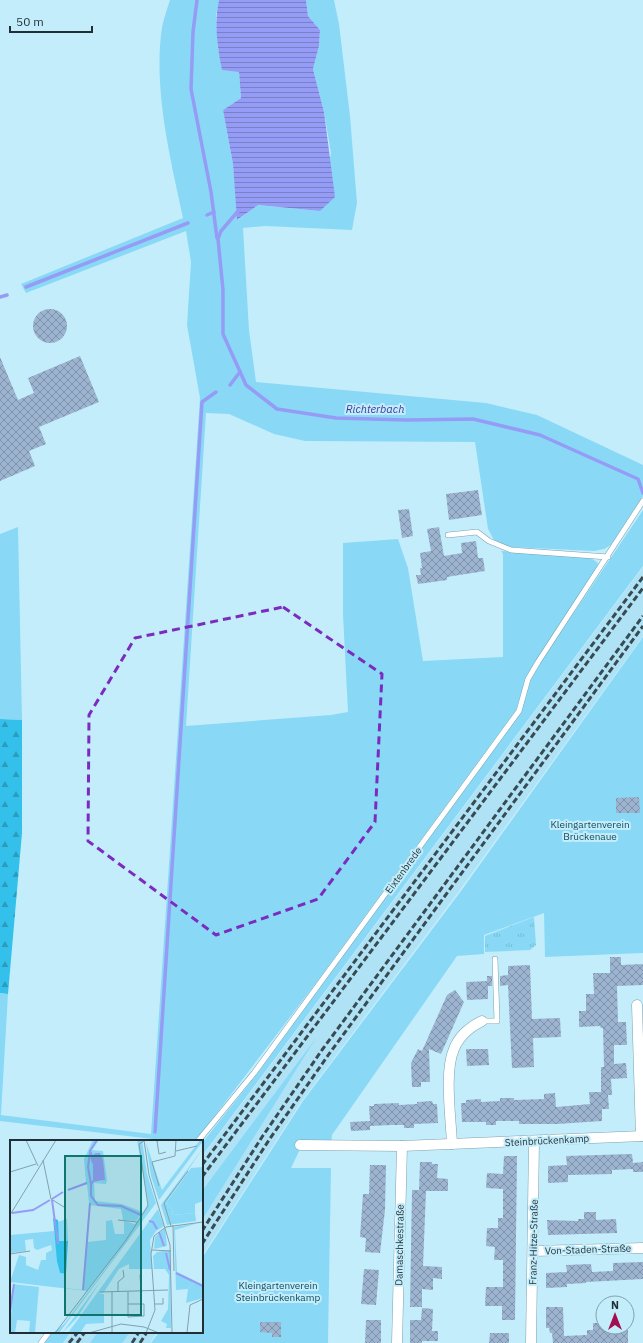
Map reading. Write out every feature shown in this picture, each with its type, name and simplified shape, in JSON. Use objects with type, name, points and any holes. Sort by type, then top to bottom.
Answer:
[{"type":"street","points":[[637,1005],[642,1136]]},
{"type":"street","points":[[452,1144],[450,1063],[454,1049],[462,1036],[472,1026],[482,1021]]},
{"type":"street","name":"Steinbrückenkamp","points":[[300,1145],[402,1146],[642,1136]]},
{"type":"street","name":"Franz-Hitze-Straße","points":[[531,1343],[534,1251],[534,1141]]},
{"type":"street","name":"Damaschkestraße","points":[[397,1343],[402,1146]]},
{"type":"street","name":"Von-Staden-Straße","points":[[534,1251],[643,1248]]},
{"type":"lane","name":"Eixtenbrede","points":[[199,1140],[254,1073],[519,711],[528,679],[643,501]]},
{"type":"lane","points":[[448,535],[477,532],[489,541],[510,550],[608,557]]},
{"type":"lane","points":[[482,1021],[497,1021],[495,959]]},
{"type":"lane","points":[[41,1343],[48,1333]]},
{"type":"highlighted area","points":[[283,607],[382,674],[375,822],[318,899],[216,935],[88,841],[89,715],[135,638]]},
{"type":"shaded area","points":[[219,0],[306,0],[308,16],[320,30],[319,46],[313,69],[324,112],[335,197],[320,211],[258,205],[237,220],[233,164],[223,110],[241,98],[239,72],[222,70],[217,35],[217,9]]},
{"type":"shaded area","points":[[643,567],[643,636],[459,891],[301,1102],[203,1254],[203,1156]]},
{"type":"shaded area","points":[[71,1333],[156,1333],[150,1343],[64,1343]]},
{"type":"green space","points":[[170,0],[219,0],[216,16],[218,50],[239,72],[241,98],[223,110],[233,164],[238,220],[257,205],[320,211],[331,153],[324,112],[313,69],[319,46],[320,30],[308,16],[306,0],[334,0],[339,24],[350,116],[357,203],[352,230],[265,226],[243,228],[249,330],[256,382],[486,403],[537,415],[643,465],[643,496],[611,545],[604,549],[594,551],[510,547],[494,540],[488,529],[475,442],[305,441],[274,434],[229,414],[206,413],[186,726],[331,715],[348,712],[343,615],[343,543],[398,539],[408,568],[423,661],[503,657],[503,554],[501,551],[591,558],[598,563],[596,571],[526,678],[516,710],[316,983],[196,1140],[162,1140],[0,1121],[0,993],[8,994],[1,1115],[151,1134],[200,398],[187,325],[191,262],[186,231],[26,293],[21,284],[183,218],[168,147],[161,99],[160,51],[162,27]]},
{"type":"green space","points":[[643,510],[643,566],[203,1155],[203,1142],[257,1074],[521,711],[530,681],[540,663]]},
{"type":"green space","points":[[18,527],[22,720],[0,719],[0,534]]},
{"type":"green space","points":[[643,637],[643,953],[545,957],[544,913],[484,935],[484,954],[457,956],[332,1135],[331,1145],[302,1145],[291,1168],[331,1168],[328,1343],[151,1343],[158,1333],[203,1333],[203,1256],[303,1101],[461,891]]},
{"type":"green space","points":[[0,719],[22,720],[22,833],[8,994],[0,993]]},
{"type":"green space","points":[[534,917],[536,945],[530,950],[485,952],[485,936]]},
{"type":"green space","points":[[316,1038],[203,1218],[203,1190]]},
{"type":"green space","points":[[51,1333],[70,1333],[63,1343],[44,1343]]},
{"type":"green space","points":[[97,1333],[129,1333],[122,1343],[90,1343]]},
{"type":"building","points":[[50,309],[62,314],[67,326],[62,338],[50,343],[38,338],[33,326],[38,314]]},
{"type":"building","points":[[80,356],[99,402],[39,427],[46,444],[29,451],[35,466],[0,481],[0,357],[18,400],[34,393],[28,378]]},
{"type":"building","points":[[478,490],[482,515],[449,520],[446,494]]},
{"type":"building","points":[[409,509],[413,536],[402,538],[398,510]]},
{"type":"building","points":[[439,527],[444,556],[462,553],[461,543],[476,541],[478,558],[483,558],[485,571],[447,577],[447,580],[418,584],[416,575],[421,575],[420,568],[422,568],[420,553],[431,551],[427,529]]},
{"type":"building","points":[[639,797],[640,813],[616,813],[616,798]]},
{"type":"building","points":[[610,957],[621,957],[621,965],[643,964],[643,985],[617,986],[618,1022],[626,1022],[627,1045],[614,1045],[614,1064],[626,1063],[627,1078],[611,1079],[612,1095],[608,1095],[609,1109],[602,1109],[602,1121],[557,1124],[519,1124],[519,1121],[496,1121],[496,1125],[486,1125],[486,1122],[462,1122],[461,1103],[466,1103],[466,1100],[481,1099],[481,1102],[500,1101],[500,1098],[514,1098],[514,1100],[544,1099],[544,1094],[555,1093],[556,1107],[590,1104],[589,1092],[601,1092],[601,1067],[604,1067],[603,1028],[600,1026],[579,1027],[579,1011],[586,1011],[586,994],[594,994],[593,973],[610,973]]},
{"type":"building","points":[[530,965],[532,1019],[560,1018],[561,1037],[533,1038],[534,1067],[512,1068],[508,985],[500,986],[500,976],[508,975],[508,966]]},
{"type":"building","points":[[487,976],[492,976],[492,986],[488,986],[488,999],[467,1000],[466,982],[487,981]]},
{"type":"building","points":[[455,990],[464,1002],[441,1054],[429,1049],[430,1082],[421,1082],[421,1087],[412,1087],[411,1063],[418,1049],[422,1051],[447,995]]},
{"type":"building","points":[[466,1049],[488,1049],[489,1065],[467,1066]]},
{"type":"building","points":[[432,1101],[433,1104],[437,1104],[438,1123],[414,1124],[414,1128],[404,1128],[404,1125],[370,1126],[370,1130],[351,1131],[350,1122],[370,1121],[369,1106],[374,1106],[374,1104],[399,1103],[399,1105]]},
{"type":"building","points":[[632,1154],[633,1163],[643,1162],[643,1172],[633,1172],[633,1169],[612,1170],[612,1174],[568,1175],[568,1182],[548,1183],[548,1166],[567,1165],[566,1156]]},
{"type":"building","points":[[504,1156],[517,1156],[515,1320],[502,1320],[502,1306],[485,1306],[486,1287],[503,1287],[503,1260],[494,1260],[495,1247],[486,1246],[487,1228],[498,1228],[498,1218],[503,1218],[503,1189],[486,1188],[487,1173],[503,1174]]},
{"type":"building","points":[[420,1162],[432,1162],[432,1164],[438,1164],[437,1178],[448,1179],[448,1191],[426,1191],[423,1266],[442,1267],[442,1279],[433,1278],[433,1290],[422,1289],[422,1307],[410,1307],[412,1190],[419,1190]]},
{"type":"building","points":[[370,1165],[386,1165],[385,1210],[380,1253],[365,1252],[366,1238],[360,1237],[363,1194],[369,1194]]},
{"type":"building","points":[[584,1212],[596,1212],[596,1220],[616,1219],[617,1233],[548,1235],[547,1220],[578,1221],[578,1219],[584,1219]]},
{"type":"building","points":[[643,1262],[643,1279],[586,1282],[567,1284],[567,1287],[546,1288],[546,1273],[567,1272],[566,1265],[591,1264],[592,1272],[613,1271],[613,1263]]},
{"type":"building","points":[[364,1269],[379,1270],[376,1305],[361,1304]]},
{"type":"building","points":[[546,1307],[563,1307],[564,1336],[587,1335],[587,1330],[593,1330],[593,1323],[595,1323],[595,1335],[628,1335],[628,1343],[553,1343],[552,1333],[550,1333],[549,1328],[546,1328]]},
{"type":"building","points":[[422,1308],[433,1309],[432,1331],[438,1331],[438,1341],[410,1343],[410,1320],[421,1320]]},
{"type":"building","points":[[366,1320],[381,1320],[381,1343],[365,1343]]},
{"type":"building","points":[[260,1322],[281,1322],[281,1337],[272,1337],[272,1333],[260,1332]]},
{"type":"building","points":[[490,1333],[509,1333],[509,1343],[489,1343]]},
{"type":"waterway","points":[[197,0],[193,32],[191,89],[211,192],[217,238]]},
{"type":"waterway","name":"Richterbach","points":[[239,210],[221,231],[218,239],[223,290],[223,334],[246,385],[277,409],[336,418],[407,420],[473,419],[540,435],[638,479],[643,493]]},
{"type":"waterway","name":"Richterbach","points":[[207,215],[214,212]]},
{"type":"waterway","points":[[26,287],[188,223]]},
{"type":"waterway","points":[[0,297],[7,295]]},
{"type":"waterway","points":[[230,385],[240,372]]},
{"type":"waterway","points":[[155,1132],[202,402],[216,392]]},
{"type":"railway","points":[[203,1164],[643,577]]},
{"type":"railway","points":[[203,1176],[643,588]]},
{"type":"railway","points":[[203,1229],[262,1137],[322,1050],[643,616]]},
{"type":"railway","points":[[203,1242],[269,1140],[329,1054],[643,626]]},
{"type":"railway","points":[[69,1343],[77,1333]]},
{"type":"railway","points":[[77,1343],[84,1333]]},
{"type":"railway","points":[[132,1343],[138,1333]]},
{"type":"railway","points":[[140,1343],[146,1333]]},
{"type":"park label","name":"Kleingartenverein Brückenaue","points":[[590,830]]},
{"type":"park label","name":"Kleingartenverein Steinbrückenkamp","points":[[278,1290]]}]
